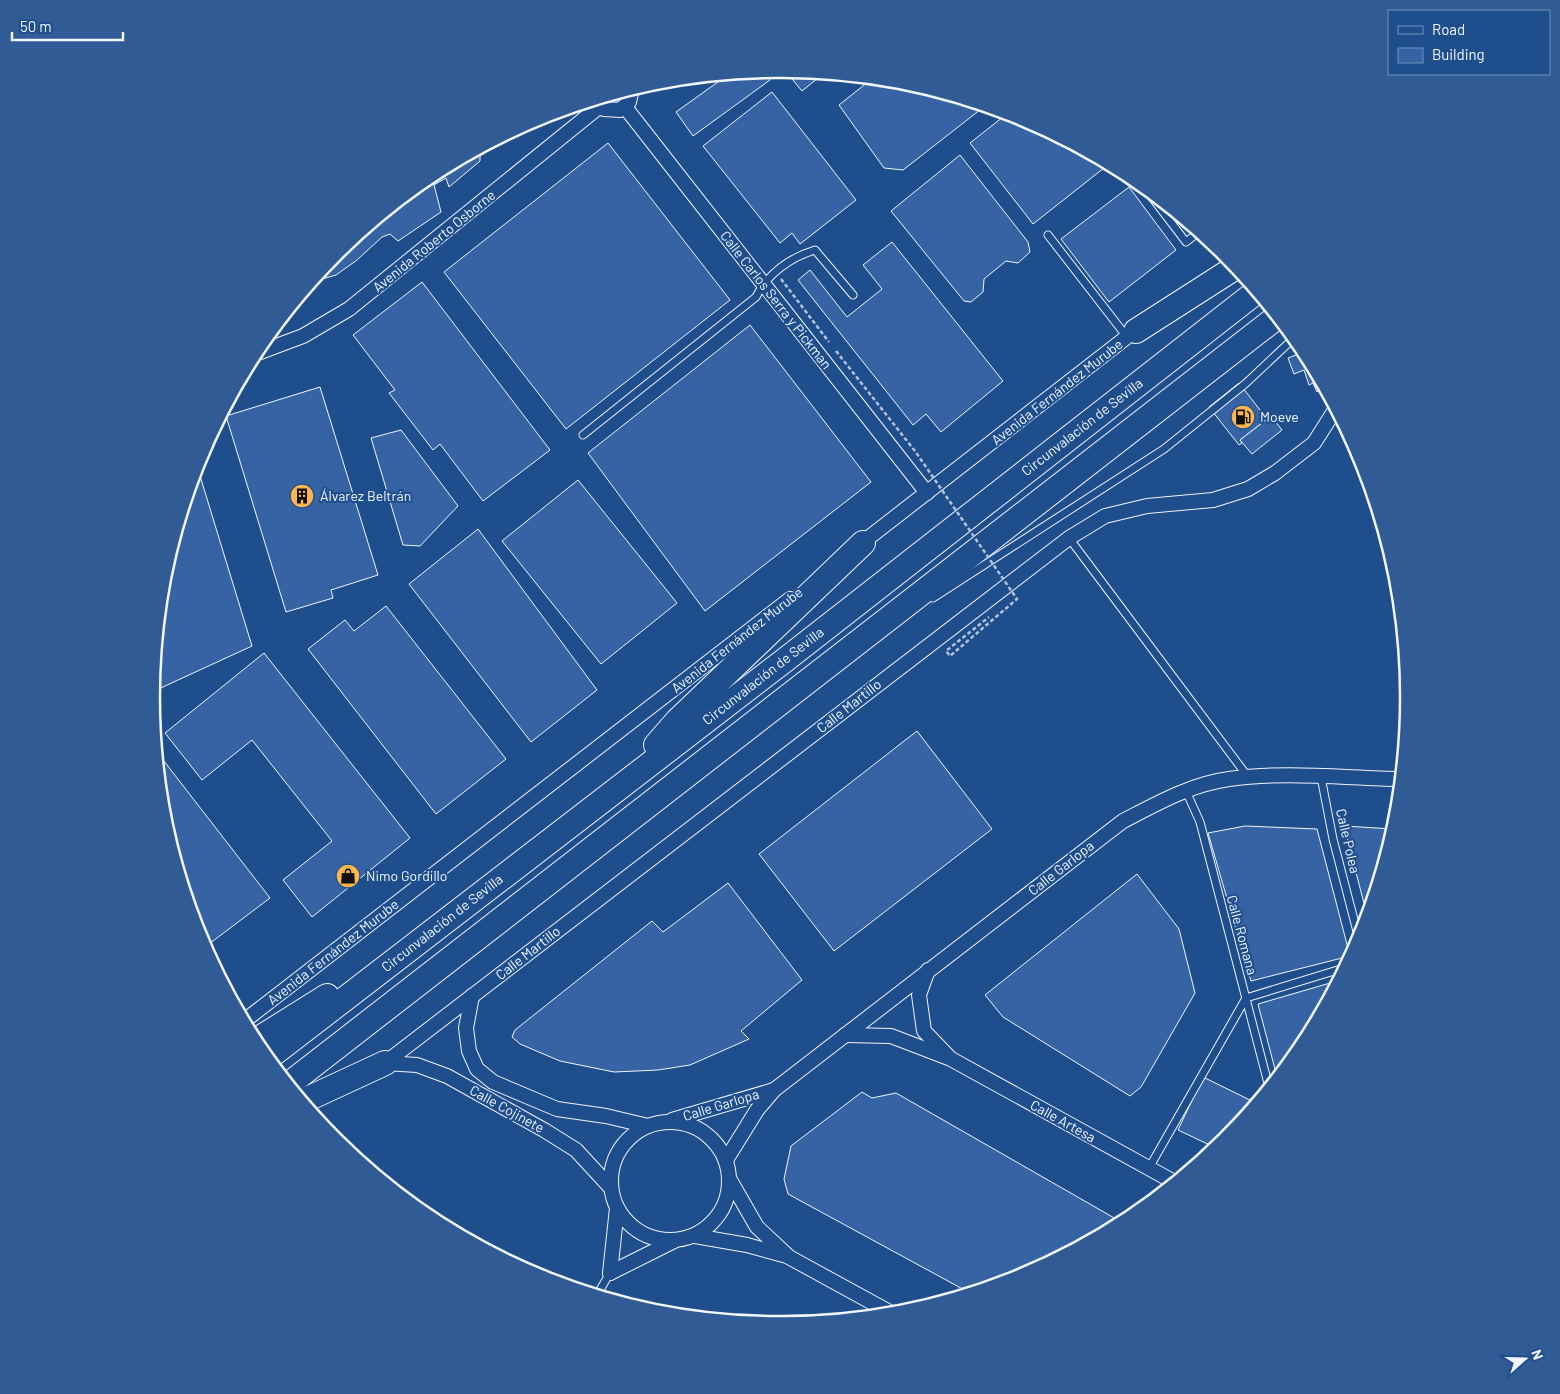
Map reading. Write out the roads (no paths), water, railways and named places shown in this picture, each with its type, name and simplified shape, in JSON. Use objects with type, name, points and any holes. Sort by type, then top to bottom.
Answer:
[{"type":"highway","points":[[1131,334],[1229,271]]},
{"type":"highway","name":"Circunvalación de Sevilla","points":[[274,1053],[784,660],[1251,296]]},
{"type":"highway","points":[[294,1080],[1272,321]]},
{"type":"highway","points":[[622,784],[677,720],[863,543]]},
{"type":"highway","points":[[262,1036],[291,1016],[398,956]]},
{"type":"highway","points":[[309,1099],[385,1063]]},
{"type":"street","points":[[600,105],[615,111],[625,107],[632,96]]},
{"type":"street","name":"Avenida Roberto Osborne","points":[[268,349],[303,336],[349,309],[592,107]]},
{"type":"street","name":"Calle Carlos Serra y Pickman","points":[[625,107],[928,493]]},
{"type":"street","name":"Avenida Fernández Murube","points":[[249,1016],[928,493],[1222,263]]},
{"type":"street","name":"Calle Martillo","points":[[385,1063],[1069,538],[1105,516],[1147,506],[1213,500],[1248,488],[1275,473],[1314,443],[1332,415]]},
{"type":"street","name":"Calle Garlopa","points":[[726,1160],[757,1110],[774,1090],[1122,821],[1171,796],[1228,779],[1321,777],[1394,779]]},
{"type":"street","name":"Calle Artesa","points":[[928,970],[919,995],[924,1031],[951,1059]]},
{"type":"street","name":"Calle Cojinete","points":[[472,996],[466,1028],[469,1051],[477,1069],[493,1082],[557,1109],[606,1116],[648,1126]]},
{"type":"street","name":"Calle Artesa","points":[[846,1034],[891,1036],[951,1059],[1168,1179]]},
{"type":"street","name":"Calle Cojinete","points":[[385,1063],[417,1065],[447,1076],[576,1150],[611,1188]]},
{"type":"street","name":"Calle Garlopa","points":[[668,1121],[774,1090]]},
{"type":"street","points":[[675,1241],[648,1237],[630,1226],[617,1208],[611,1188],[612,1167],[620,1148],[630,1137],[648,1126],[668,1121],[688,1124],[707,1134],[716,1142],[726,1160],[730,1180],[757,1227],[787,1256]]},
{"type":"street","points":[[610,1273],[675,1241],[695,1236],[712,1224],[724,1207],[730,1180]]},
{"type":"street","points":[[610,1273],[617,1208]]},
{"type":"street","points":[[695,1236],[747,1245],[787,1256],[882,1308]]},
{"type":"lane","points":[[1162,210],[1186,242],[1194,236]]},
{"type":"lane","points":[[1048,235],[1131,334]]},
{"type":"lane","points":[[583,435],[756,297],[763,283],[797,255],[815,250],[853,296]]},
{"type":"lane","points":[[924,604],[1164,449],[1245,384],[1288,344]]},
{"type":"lane","points":[[1069,538],[1248,778]]},
{"type":"lane","points":[[858,643],[915,608]]},
{"type":"lane","name":"Calle Polea","points":[[1321,777],[1333,838],[1356,924]]},
{"type":"lane","name":"Calle Romana","points":[[1186,791],[1200,822],[1267,1079]]},
{"type":"lane","points":[[1149,1168],[1246,998],[1336,970]]},
{"type":"lane","points":[[600,1289],[610,1273]]},
{"type":"place","name":"Moeve","points":[[1243,417]]},
{"type":"place","name":"Álvarez Beltrán","points":[[302,496]]},
{"type":"place","name":"Nimo Gordillo","points":[[348,876]]}]
